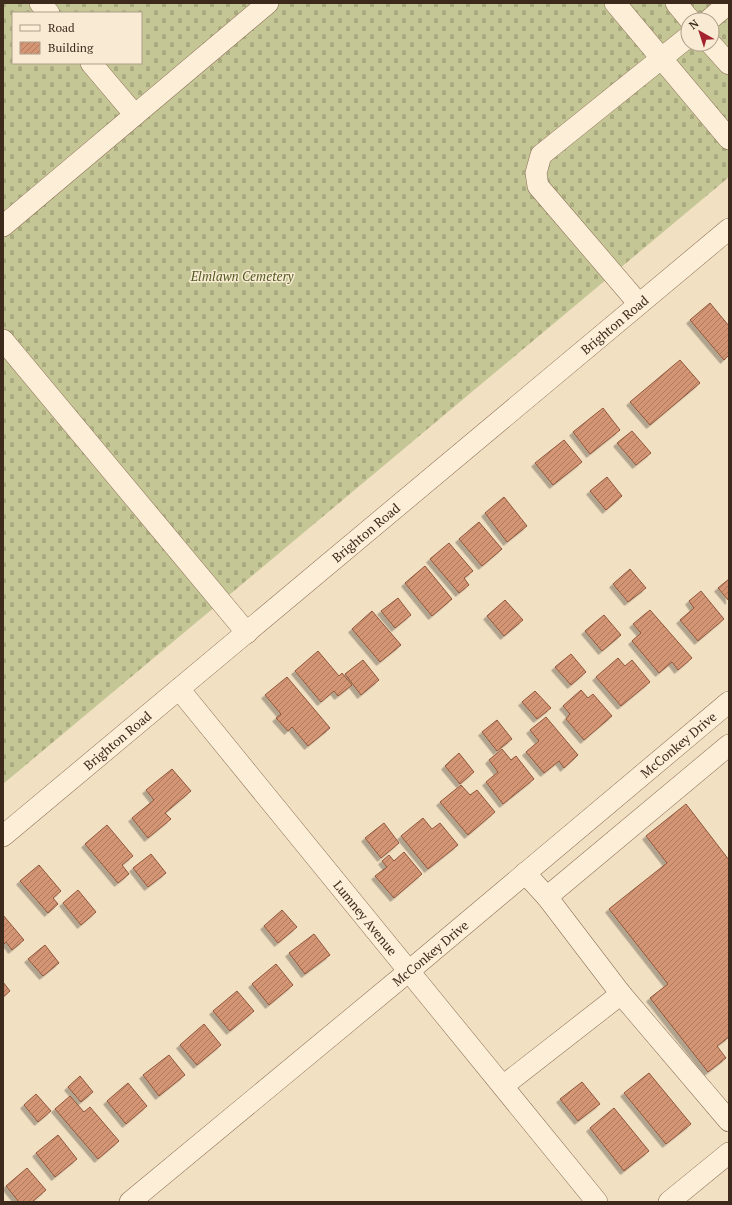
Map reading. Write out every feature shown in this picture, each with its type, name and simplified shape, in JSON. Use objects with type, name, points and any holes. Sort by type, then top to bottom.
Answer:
[{"type":"street","points":[[40,3],[48,12]]},
{"type":"street","points":[[3,226],[268,3]]},
{"type":"street","points":[[615,3],[729,139]]},
{"type":"street","points":[[676,3],[683,12]]},
{"type":"street","points":[[718,12],[729,3]]},
{"type":"street","points":[[639,304],[538,186],[536,173],[541,155],[680,43]]},
{"type":"street","points":[[718,52],[729,64]]},
{"type":"street","points":[[92,64],[135,115]]},
{"type":"street","name":"Brighton Road","points":[[3,836],[729,229]]},
{"type":"street","points":[[3,340],[247,633]]},
{"type":"street","name":"Lumney Avenue","points":[[179,689],[597,1202]]},
{"type":"street","name":"McConkey Drive","points":[[130,1202],[729,702]]},
{"type":"street","points":[[547,897],[729,745]]},
{"type":"street","points":[[525,873],[547,897],[621,994],[729,1121]]},
{"type":"street","points":[[503,1086],[621,994]]},
{"type":"street","points":[[669,1202],[729,1153]]},
{"type":"green space","name":"Elmlawn Cemetery","points":[[3,3],[729,3],[729,177],[3,784]]},
{"type":"building","points":[[710,303],[729,326],[729,355],[724,360],[690,320]]},
{"type":"building","points":[[680,360],[700,383],[650,425],[630,402]]},
{"type":"building","points":[[603,408],[620,430],[590,454],[573,432]]},
{"type":"building","points":[[632,431],[651,453],[636,465],[617,443]]},
{"type":"building","points":[[564,440],[582,462],[553,485],[535,463]]},
{"type":"building","points":[[607,477],[622,496],[606,510],[590,491]]},
{"type":"building","points":[[504,497],[527,526],[507,542],[485,513]]},
{"type":"building","points":[[479,522],[502,549],[482,566],[459,539]]},
{"type":"building","points":[[449,543],[473,571],[464,578],[469,585],[459,593],[430,559]]},
{"type":"building","points":[[425,566],[452,599],[432,616],[405,583]]},
{"type":"building","points":[[630,569],[646,588],[628,602],[613,584]]},
{"type":"building","points":[[729,579],[729,601],[718,588]]},
{"type":"building","points":[[701,591],[724,619],[698,641],[680,620],[694,608],[689,601]]},
{"type":"building","points":[[398,598],[411,615],[395,628],[381,611]]},
{"type":"building","points":[[505,600],[523,620],[504,636],[487,616]]},
{"type":"building","points":[[650,610],[692,658],[678,670],[672,662],[659,673],[632,641],[641,633],[633,624]]},
{"type":"building","points":[[372,611],[401,645],[380,662],[352,629]]},
{"type":"building","points":[[604,615],[621,635],[602,651],[585,631]]},
{"type":"building","points":[[318,651],[339,676],[342,673],[352,685],[338,696],[334,691],[321,702],[295,671]]},
{"type":"building","points":[[571,654],[586,672],[571,685],[555,667]]},
{"type":"building","points":[[618,658],[625,666],[632,660],[650,682],[621,706],[596,677]]},
{"type":"building","points":[[363,660],[379,680],[361,695],[345,674]]},
{"type":"building","points":[[287,677],[330,728],[308,746],[292,727],[288,731],[276,718],[281,714],[265,695]]},
{"type":"building","points":[[581,690],[588,698],[593,694],[612,716],[584,740],[566,719],[570,714],[563,706]]},
{"type":"building","points":[[535,691],[551,708],[537,719],[522,702]]},
{"type":"building","points":[[546,717],[578,755],[564,768],[559,761],[544,773],[526,752],[539,741],[530,730]]},
{"type":"building","points":[[497,720],[512,739],[497,751],[482,732]]},
{"type":"building","points":[[502,749],[511,760],[516,756],[534,779],[503,804],[486,782],[498,772],[489,760]]},
{"type":"building","points":[[459,753],[474,772],[460,784],[445,766]]},
{"type":"building","points":[[172,769],[191,791],[165,813],[171,819],[148,838],[132,818],[154,800],[146,790]]},
{"type":"building","points":[[461,785],[470,795],[477,790],[495,812],[468,835],[440,802]]},
{"type":"building","points":[[686,804],[729,860],[729,1037],[717,1046],[726,1058],[708,1072],[650,998],[668,984],[609,909],[667,863],[646,836]]},
{"type":"building","points":[[423,818],[432,829],[440,823],[458,845],[428,869],[401,836]]},
{"type":"building","points":[[384,823],[399,843],[381,858],[365,838]]},
{"type":"building","points":[[107,825],[133,856],[122,865],[129,874],[118,883],[85,844]]},
{"type":"building","points":[[404,852],[422,874],[394,898],[375,876],[387,867],[382,861],[389,855],[394,861]]},
{"type":"building","points":[[151,854],[166,873],[148,887],[133,868]]},
{"type":"building","points":[[39,865],[61,891],[53,898],[58,904],[48,913],[20,881]]},
{"type":"building","points":[[78,890],[96,912],[81,925],[63,903]]},
{"type":"building","points":[[282,910],[297,927],[278,943],[264,926]]},
{"type":"building","points":[[3,915],[24,940],[12,950],[6,942],[3,945]]},
{"type":"building","points":[[314,934],[330,955],[305,974],[289,953]]},
{"type":"building","points":[[45,945],[59,963],[43,976],[28,959]]},
{"type":"building","points":[[276,964],[293,985],[269,1005],[252,984]]},
{"type":"building","points":[[3,982],[10,991],[3,997]]},
{"type":"building","points":[[237,991],[254,1011],[230,1031],[213,1011]]},
{"type":"building","points":[[204,1024],[221,1045],[197,1065],[180,1045]]},
{"type":"building","points":[[169,1055],[185,1075],[159,1096],[143,1075]]},
{"type":"building","points":[[649,1073],[691,1124],[666,1144],[624,1093]]},
{"type":"building","points":[[80,1076],[93,1092],[81,1102],[68,1087]]},
{"type":"building","points":[[582,1082],[600,1104],[578,1121],[560,1099]]},
{"type":"building","points":[[128,1083],[147,1106],[126,1124],[107,1101]]},
{"type":"building","points":[[36,1094],[51,1111],[38,1122],[24,1105]]},
{"type":"building","points":[[70,1096],[84,1112],[90,1107],[119,1141],[98,1159],[55,1109]]},
{"type":"building","points":[[614,1108],[649,1151],[624,1171],[590,1128]]},
{"type":"building","points":[[58,1135],[77,1159],[55,1177],[36,1153]]},
{"type":"building","points":[[27,1168],[46,1190],[32,1202],[19,1202],[6,1186]]}]
